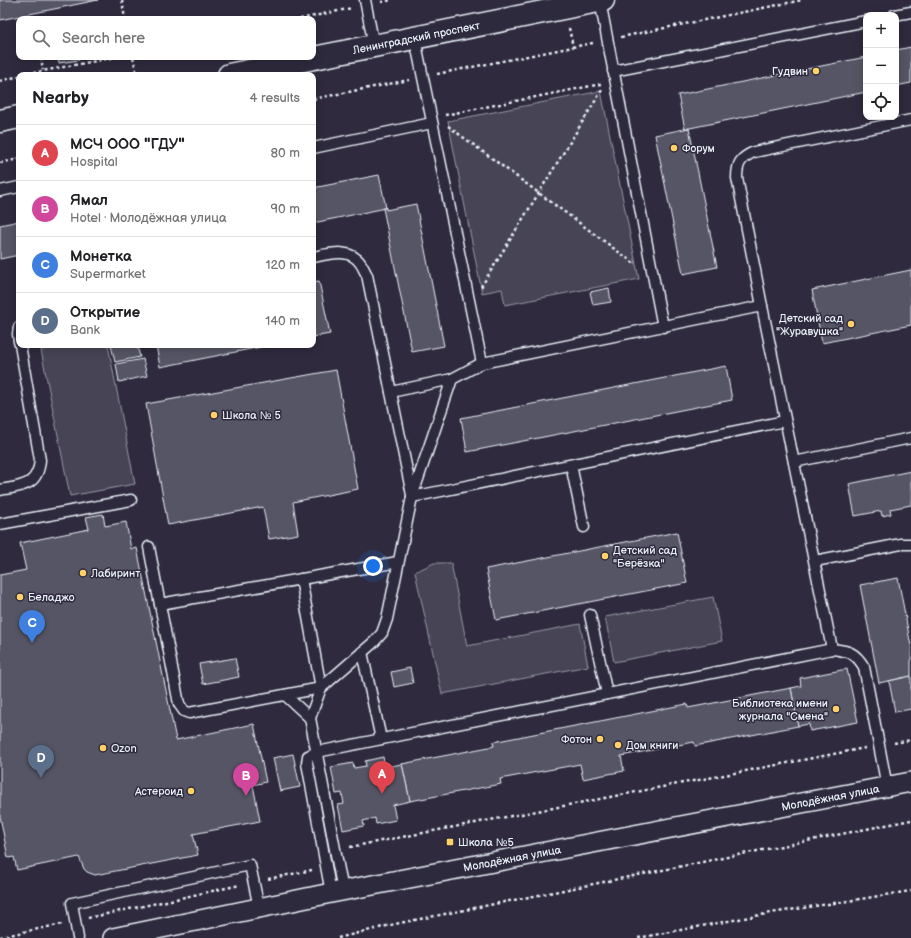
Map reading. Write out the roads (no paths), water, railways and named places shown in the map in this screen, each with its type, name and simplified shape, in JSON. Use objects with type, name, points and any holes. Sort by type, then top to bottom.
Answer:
[{"type":"main road","name":"Ленинградский проспект","points":[[316,58],[415,38],[541,6],[601,0]]},
{"type":"main road","name":"Ленинградский проспект","points":[[244,72],[304,60]]},
{"type":"main road","points":[[0,121],[16,118]]},
{"type":"street","name":"Молодёжная улица","points":[[113,938],[337,892],[911,782]]},
{"type":"lane","points":[[601,0],[607,40],[663,326]]},
{"type":"lane","points":[[366,3],[374,46]]},
{"type":"lane","points":[[899,14],[911,12]]},
{"type":"lane","points":[[613,71],[863,22]]},
{"type":"lane","points":[[415,38],[482,363]]},
{"type":"lane","points":[[316,147],[433,120]]},
{"type":"lane","points":[[832,649],[762,306],[737,178],[737,167],[744,156],[754,152],[911,120]]},
{"type":"lane","points":[[0,191],[16,188]]},
{"type":"lane","points":[[316,256],[333,253],[347,253],[361,262],[367,275],[412,497]]},
{"type":"lane","points":[[391,392],[452,379],[482,363],[762,306]]},
{"type":"lane","points":[[0,490],[23,486],[39,471],[40,460],[21,348]]},
{"type":"lane","points":[[337,892],[336,855],[310,718],[321,688],[374,642],[382,633],[387,619],[412,497],[452,379]]},
{"type":"lane","points":[[412,497],[785,421]]},
{"type":"lane","points":[[794,462],[911,438]]},
{"type":"lane","points":[[571,464],[584,527]]},
{"type":"lane","points":[[0,524],[131,500]]},
{"type":"lane","points":[[815,561],[901,544],[911,544]]},
{"type":"lane","points":[[149,546],[179,704],[184,711],[190,713],[321,688]]},
{"type":"lane","points":[[160,604],[398,562]]},
{"type":"lane","points":[[301,579],[321,688]]},
{"type":"lane","points":[[590,615],[607,694]]},
{"type":"lane","points":[[337,892],[325,863],[307,763],[308,756],[316,752],[832,649],[847,651],[858,657],[864,667],[887,787]]},
{"type":"lane","points":[[362,652],[380,739]]},
{"type":"lane","points":[[285,695],[310,718]]},
{"type":"lane","points":[[78,938],[72,903],[250,865],[259,908]]},
{"type":"place","name":"Гудвин","points":[[816,71]]},
{"type":"place","name":"Форум","points":[[674,148]]},
{"type":"place","name":"Детский сад \"Журавушка\"","points":[[851,324]]},
{"type":"place","name":"Школа № 5","points":[[214,415]]},
{"type":"place","name":"Детский сад \"Берёзка\"","points":[[605,556]]},
{"type":"place","name":"Лабиринт","points":[[83,573]]},
{"type":"place","name":"Беладжо","points":[[20,597]]},
{"type":"place","name":"Монетка","points":[[32,643]]},
{"type":"place","name":"Библиотека имени журнала \"Смена\"","points":[[836,709]]},
{"type":"place","name":"Фотон","points":[[600,739]]},
{"type":"place","name":"Дом книги","points":[[618,745]]},
{"type":"place","name":"Ozon","points":[[103,748]]},
{"type":"place","name":"Открытие","points":[[41,778]]},
{"type":"place","name":"Астероид","points":[[191,791]]},
{"type":"place","name":"МСЧ ООО \"ГДУ\"","points":[[382,794]]},
{"type":"place","name":"Ямал","points":[[246,796]]},
{"type":"place","name":"Школа №5","points":[[450,842]]}]
